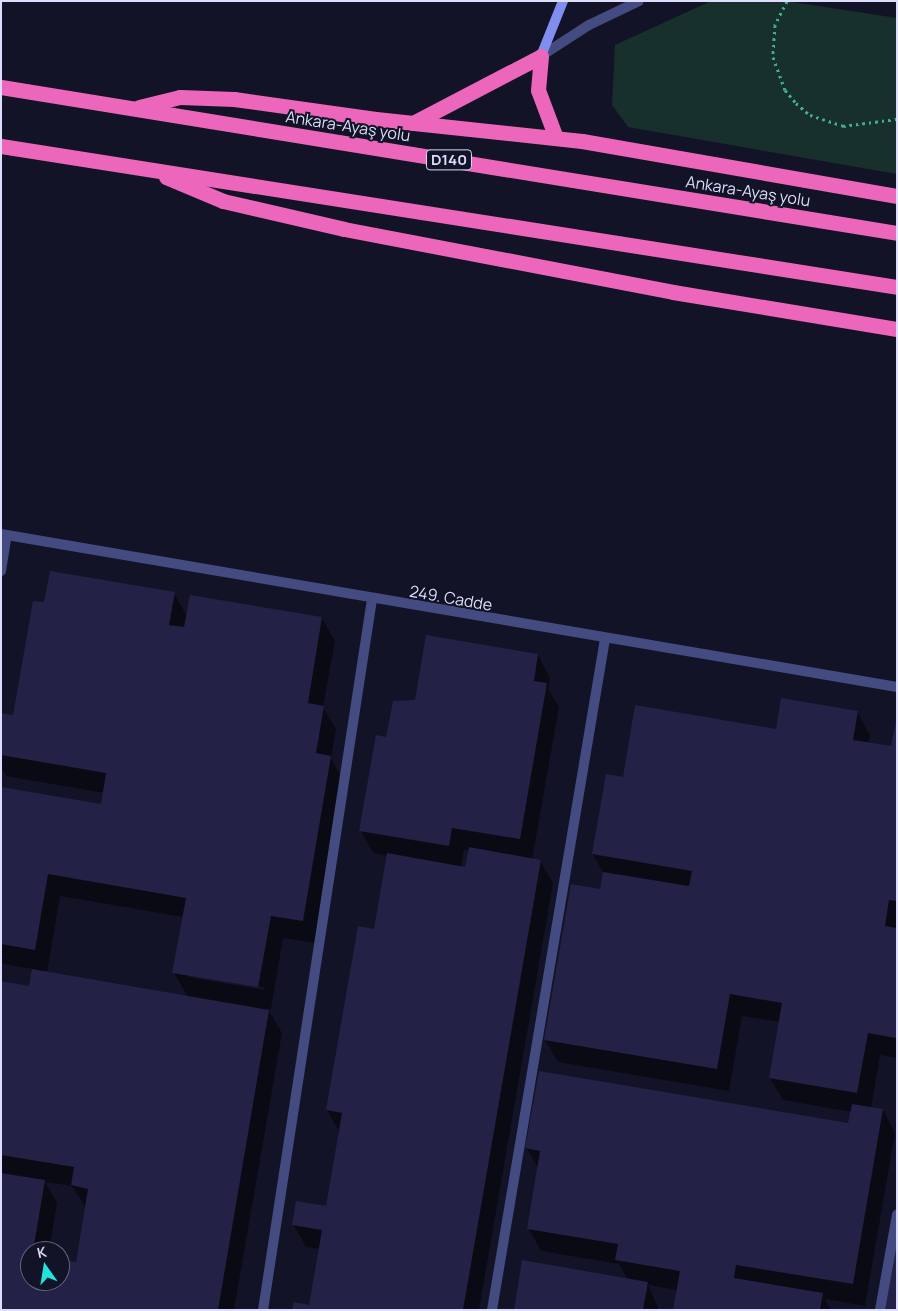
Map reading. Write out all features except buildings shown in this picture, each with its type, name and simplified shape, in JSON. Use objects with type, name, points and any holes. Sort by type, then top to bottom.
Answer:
[{"type":"highway","points":[[413,123],[541,56]]},
{"type":"highway","points":[[541,56],[538,90],[556,138]]},
{"type":"highway","name":"Ankara-Ayaş yolu","points":[[1,87],[897,234]]},
{"type":"highway","points":[[134,108],[180,96],[234,99],[413,123],[556,138],[897,196]]},
{"type":"highway","points":[[1,146],[897,287]]},
{"type":"highway","points":[[153,170],[223,201],[344,229],[673,292],[897,329]]},
{"type":"main road","points":[[541,56],[563,1]]},
{"type":"street","points":[[541,56],[589,25],[638,1]]},
{"type":"street","points":[[1,571],[4,535]]},
{"type":"street","name":"249. Cadde","points":[[4,535],[605,639],[897,687]]},
{"type":"street","points":[[263,1310],[372,599]]},
{"type":"street","points":[[492,1310],[605,639]]},
{"type":"street","points":[[880,1310],[897,1215]]},
{"type":"path","points":[[787,1],[775,25],[773,57],[784,90],[796,104],[810,114],[843,126],[897,119]]},
{"type":"green space","points":[[711,1],[786,1],[897,18],[897,174],[628,127],[612,105],[615,45]]}]
